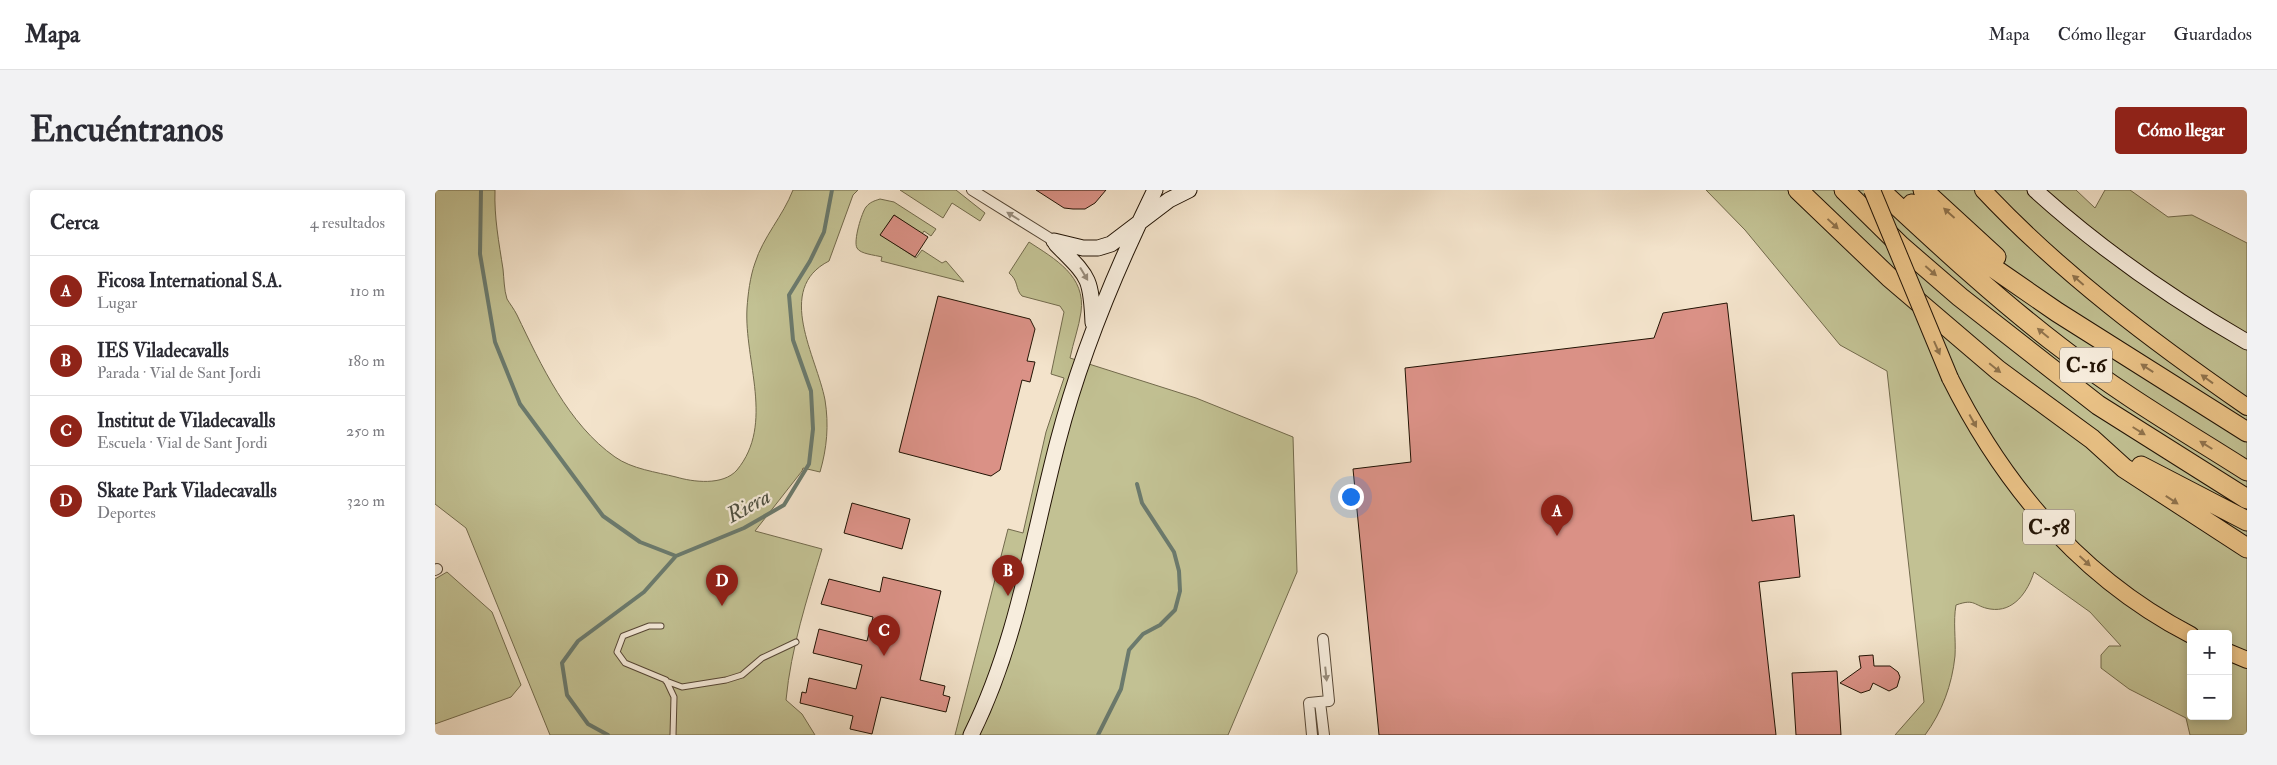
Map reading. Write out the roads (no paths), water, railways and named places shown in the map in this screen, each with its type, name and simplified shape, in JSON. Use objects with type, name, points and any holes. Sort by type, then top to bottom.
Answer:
[{"type":"highway","points":[[1797,190],[1944,326],[1999,370],[2092,439],[2124,468],[2247,548]]},
{"type":"highway","name":"C-16","points":[[1844,190],[1901,246],[1960,297],[2098,405],[2247,499]]},
{"type":"highway","name":"C-16","points":[[1880,190],[1937,243],[2060,347],[2139,404],[2247,471]]},
{"type":"highway","points":[[1897,190],[1989,265],[2057,312],[2247,432]]},
{"type":"highway","points":[[1923,190],[2000,260],[2108,343]]},
{"type":"highway","points":[[2092,439],[2247,521]]},
{"type":"main road","name":"C-58","points":[[1872,190],[1950,378],[1982,439],[2009,479],[2045,523],[2120,591],[2153,614],[2187,633]]},
{"type":"main road","points":[[1983,190],[2033,240],[2093,293],[2130,323],[2247,407]]},
{"type":"main road","points":[[2232,654],[2247,660]]},
{"type":"street","points":[[972,190],[1054,241],[1070,246],[1098,248],[1111,244],[1169,200],[1189,190]]},
{"type":"street","points":[[971,735],[998,674],[1072,390],[1094,327],[1139,221],[1155,190]]},
{"type":"street","points":[[2035,190],[2060,213],[2129,265],[2247,342]]},
{"type":"street","points":[[1054,241],[1085,275],[1091,292],[1094,327]]},
{"type":"street","points":[[1312,735],[1309,703],[1329,701],[1323,639]]},
{"type":"street","points":[[1320,702],[1324,735]]},
{"type":"lane","points":[[661,626],[649,626],[623,636],[617,652],[625,663],[682,687],[726,680],[742,674],[762,658],[796,642]]},
{"type":"lane","points":[[666,680],[674,697],[673,735]]},
{"type":"waterway","points":[[481,190],[480,254],[495,342],[520,404],[603,516],[640,542],[676,556]]},
{"type":"waterway","name":"Riera","points":[[608,735],[588,724],[567,695],[562,663],[578,641],[644,592],[676,556],[744,528],[784,505],[809,464],[813,429],[811,391],[793,340],[789,295],[810,261],[824,232],[832,190]]},
{"type":"waterway","points":[[1098,735],[1121,689],[1129,650],[1143,634],[1160,625],[1175,610],[1180,591],[1179,571],[1174,552],[1142,503],[1137,484]]},
{"type":"place","name":"Ficosa International S.A.","points":[[1557,536]]},
{"type":"place","name":"IES Viladecavalls","points":[[1008,596]]},
{"type":"place","name":"Skate Park Viladecavalls","points":[[722,606]]},
{"type":"place","name":"Institut de Viladecavalls","points":[[884,656]]}]
